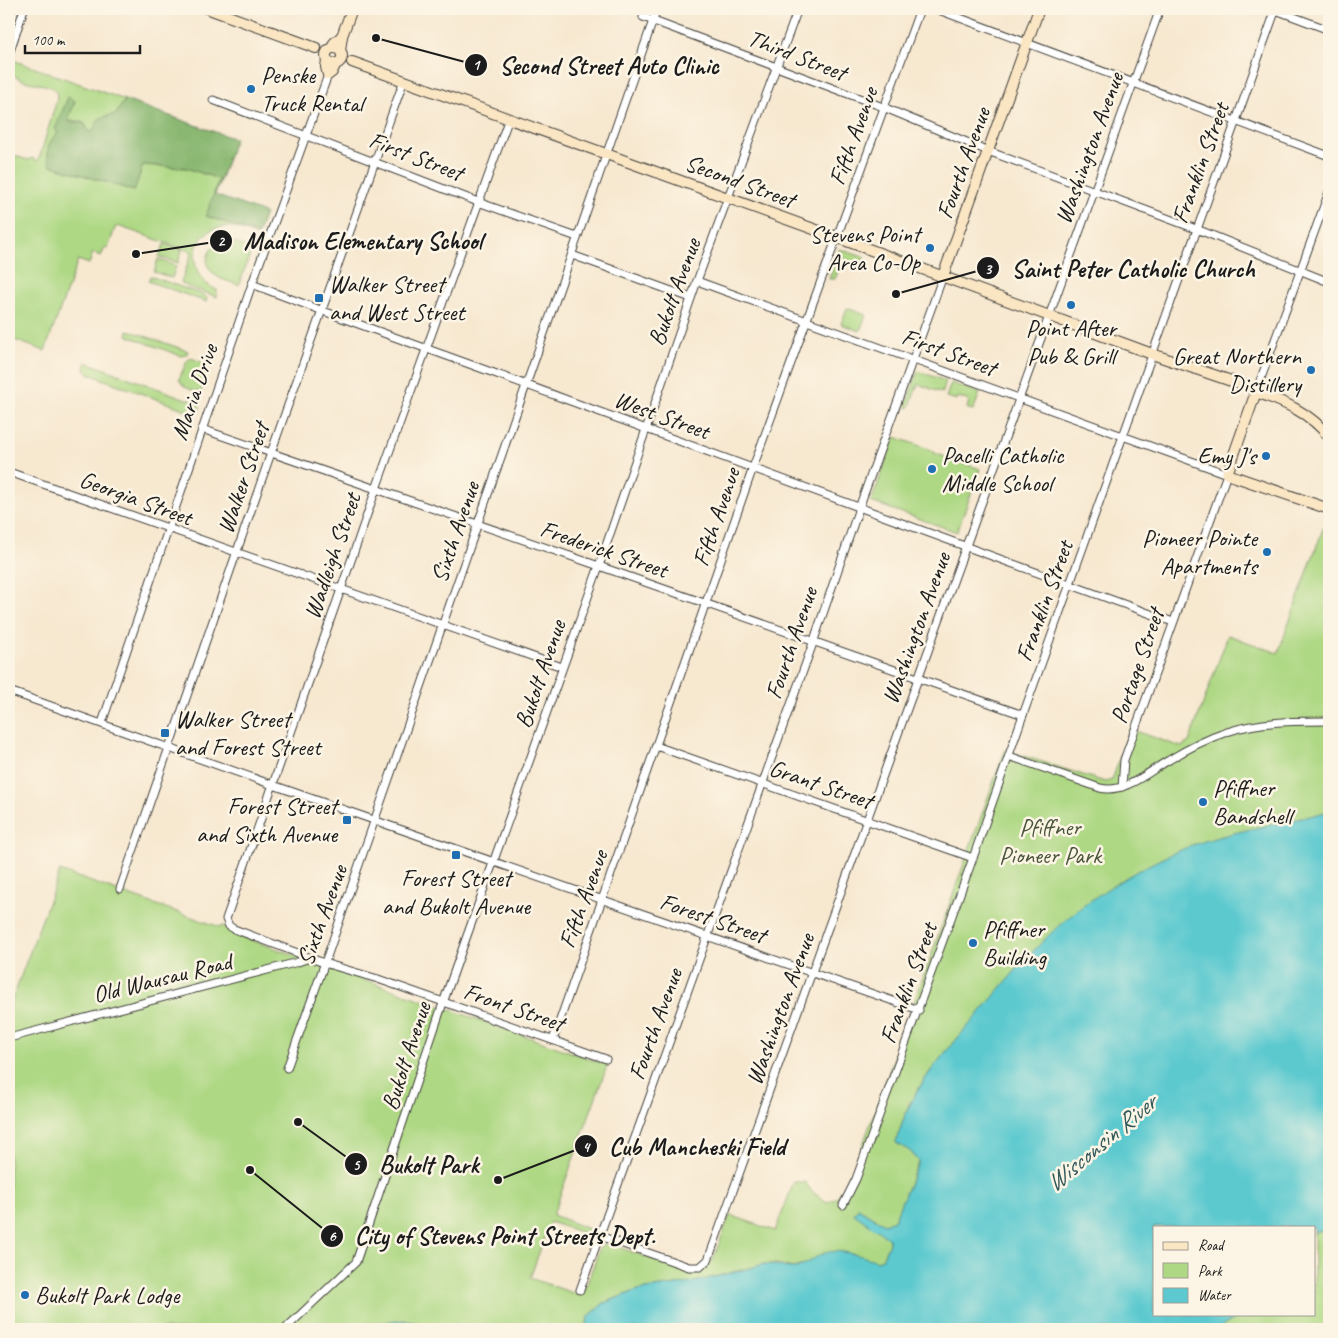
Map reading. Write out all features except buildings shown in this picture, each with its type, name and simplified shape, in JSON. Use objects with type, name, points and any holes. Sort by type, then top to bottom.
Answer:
[{"type":"street","points":[[9,54],[24,9]]},
{"type":"street","points":[[209,9],[316,48],[320,53],[334,56]]},
{"type":"street","points":[[328,75],[326,67],[334,56],[352,9]]},
{"type":"street","name":"Sixth Avenue","points":[[287,1068],[478,525],[525,384],[658,9]]},
{"type":"street","name":"Bukolt Avenue","points":[[285,1329],[356,1262],[443,1003],[599,566],[645,428],[775,67],[798,9]]},
{"type":"street","name":"Fifth Avenue","points":[[552,1040],[603,900],[752,468],[920,9]]},
{"type":"street","points":[[936,9],[1329,156]]},
{"type":"street","name":"Fourth Avenue","points":[[580,1290],[1039,9]]},
{"type":"street","name":"Washington Avenue","points":[[600,1236],[689,1266],[700,1266],[708,1260],[1160,9]]},
{"type":"street","points":[[1275,9],[1329,30]]},
{"type":"street","name":"Franklin Street","points":[[843,1205],[856,1179],[919,1010],[1275,9]]},
{"type":"street","name":"Third Street","points":[[643,17],[883,108],[988,151],[1196,229],[1329,282]]},
{"type":"street","name":"Second Street","points":[[334,56],[836,237],[1152,354],[1249,387],[1256,392],[1304,413],[1316,422],[1329,437]]},
{"type":"street","name":"Maria Drive","points":[[102,723],[167,528],[252,284],[328,75]]},
{"type":"street","name":"Walker Street","points":[[120,889],[271,453],[404,80]]},
{"type":"street","name":"First Street","points":[[213,100],[478,202],[577,237]]},
{"type":"street","name":"Wadleigh Street","points":[[308,958],[234,929],[226,923],[226,916],[340,589],[509,118]]},
{"type":"street","name":"Portage Street","points":[[1122,787],[1124,760],[1329,192]]},
{"type":"street","points":[[572,254],[691,298]]},
{"type":"street","name":"First Street","points":[[697,281],[1329,510]]},
{"type":"street","name":"West Street","points":[[252,284],[1173,622]]},
{"type":"street","name":"Frederick Street","points":[[202,429],[919,677],[1023,715]]},
{"type":"street","name":"Georgia Street","points":[[9,472],[562,667]]},
{"type":"street","points":[[9,691],[375,820]]},
{"type":"street","points":[[1009,756],[1100,788],[1114,789],[1122,787],[1197,744],[1227,732],[1249,726],[1287,722],[1329,721]]},
{"type":"street","name":"Grant Street","points":[[656,746],[973,858]]},
{"type":"street","name":"Forest Street","points":[[375,820],[919,1010]]},
{"type":"street","points":[[308,958],[324,963]]},
{"type":"street","name":"Old Wausau Road","points":[[9,1038],[308,958]]},
{"type":"street","name":"Front Street","points":[[324,963],[606,1059]]},
{"type":"green space","points":[[10,59],[125,100],[116,114],[100,118],[92,132],[88,131],[85,124],[81,121],[67,121],[75,101],[68,97],[50,165],[134,191],[143,165],[186,168],[220,179],[206,216],[258,234],[257,236],[230,227],[217,228],[207,233],[200,241],[196,251],[195,262],[198,273],[206,283],[217,290],[217,297],[184,285],[181,282],[192,252],[118,226],[115,228],[108,249],[105,248],[101,256],[93,253],[89,264],[78,260],[45,351],[9,338],[9,154],[28,160],[33,158],[37,161],[57,99],[56,90],[25,81],[14,75],[9,69]]},
{"type":"green space","points":[[68,97],[75,101],[68,121],[84,124],[88,131],[92,132],[100,118],[116,114],[125,100],[235,139],[215,195],[265,213],[258,234],[206,216],[219,179],[186,168],[143,165],[134,191],[50,165],[48,148],[54,136],[58,133],[55,129]]},
{"type":"green space","points":[[227,240],[252,249],[239,285],[217,276],[207,264],[207,258],[212,248],[216,244]]},
{"type":"green space","points":[[164,244],[182,250],[178,263],[159,257]]},
{"type":"green space","points":[[839,249],[864,257],[864,261],[859,265],[843,259],[835,279],[829,279]]},
{"type":"green space","points":[[158,259],[176,266],[172,278],[154,272]]},
{"type":"green space","points":[[150,276],[204,295],[207,298],[206,302],[148,281]]},
{"type":"green space","points":[[847,308],[866,315],[860,331],[841,324]]},
{"type":"green space","points":[[128,330],[188,351],[186,355],[181,356],[128,336]]},
{"type":"green space","points":[[191,358],[207,364],[201,392],[188,388],[179,379],[187,361]]},
{"type":"green space","points":[[86,362],[186,399],[194,400],[200,406],[199,412],[194,413],[89,374],[85,370]]},
{"type":"green space","points":[[918,371],[946,381],[942,393],[918,384],[909,408],[905,407]]},
{"type":"green space","points":[[951,383],[980,393],[973,411],[967,408],[969,401],[958,397],[957,400],[946,397]]},
{"type":"green space","points":[[895,437],[980,469],[957,532],[871,502]]},
{"type":"green space","name":"Pfiffner Pioneer Park","points":[[1328,515],[1329,811],[1195,845],[1139,870],[1076,912],[948,1049],[929,1073],[909,1104],[896,1142],[910,1151],[919,1160],[894,1221],[884,1224],[858,1208],[889,1239],[882,1259],[878,1261],[843,1253],[793,1268],[777,1264],[765,1264],[691,1283],[638,1290],[604,1303],[588,1317],[586,1329],[441,1329],[404,1320],[386,1322],[368,1329],[9,1329],[9,1008],[60,871],[220,927],[224,926],[237,935],[599,1062],[604,1062],[607,1058],[610,1058],[553,1215],[596,1232],[595,1237],[550,1222],[530,1278],[573,1293],[576,1290],[584,1292],[600,1247],[604,1244],[610,1244],[686,1271],[701,1270],[712,1262],[730,1215],[775,1231],[794,1182],[805,1182],[812,1192],[827,1202],[836,1198],[849,1183],[1005,750],[1105,782],[1112,780],[1130,729],[1181,747],[1189,742],[1228,635],[1278,653]]},
{"type":"green space","points":[[1329,1229],[1329,1329],[1218,1329],[1239,1316],[1316,1316],[1316,1232]]},
{"type":"water","name":"Wisconsin River","points":[[1329,811],[1329,1229],[1316,1232],[1316,1226],[1153,1226],[1153,1316],[1239,1316],[1218,1329],[586,1329],[588,1317],[604,1303],[638,1290],[691,1283],[765,1264],[796,1268],[818,1256],[834,1251],[846,1252],[878,1261],[882,1259],[889,1239],[854,1214],[858,1208],[884,1224],[894,1220],[919,1161],[910,1151],[896,1143],[909,1107],[923,1082],[940,1059],[1037,947],[1079,909],[1115,884],[1154,862],[1210,839]]},
{"type":"water","points":[[396,1320],[413,1322],[441,1329],[368,1329]]},
{"type":"place","name":"Second Street Auto Clinic","points":[[376,38]]},
{"type":"place","name":"Penske Truck Rental","points":[[251,89]]},
{"type":"place","name":"Stevens Point Area Co-Op","points":[[930,248]]},
{"type":"place","name":"Madison Elementary School","points":[[136,254]]},
{"type":"place","name":"Saint Peter Catholic Church","points":[[896,294]]},
{"type":"place","name":"Walker Street and West Street","points":[[319,298]]},
{"type":"place","name":"Point After Pub & Grill","points":[[1071,305]]},
{"type":"place","name":"Great Northern Distillery","points":[[1311,370]]},
{"type":"place","name":"Emy J's","points":[[1266,456]]},
{"type":"place","name":"Pacelli Catholic Middle School","points":[[932,469]]},
{"type":"place","name":"Pioneer Pointe Apartments","points":[[1267,552]]},
{"type":"place","name":"Walker Street and Forest Street","points":[[165,733]]},
{"type":"place","name":"Pfiffner Bandshell","points":[[1203,802]]},
{"type":"place","name":"Forest Street and Sixth Avenue","points":[[347,820]]},
{"type":"place","name":"Forest Street and Bukolt Avenue","points":[[456,855]]},
{"type":"place","name":"Pfiffner Building","points":[[973,943]]},
{"type":"place","name":"Bukolt Park","points":[[298,1122]]},
{"type":"place","name":"City of Stevens Point Streets Dept.","points":[[250,1170]]},
{"type":"place","name":"Cub Mancheski Field","points":[[498,1180]]},
{"type":"place","name":"Bukolt Park Lodge","points":[[25,1295]]}]
